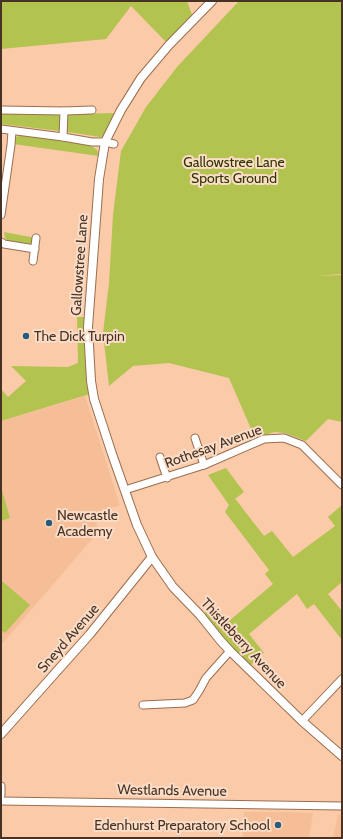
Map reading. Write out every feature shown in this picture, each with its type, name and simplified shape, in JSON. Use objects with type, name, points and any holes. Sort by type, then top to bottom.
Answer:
[{"type":"street","name":"Gallowstree Lane","points":[[152,557],[125,490],[94,399],[90,381],[88,327],[99,179],[105,142],[121,110],[141,78],[169,45],[212,1]]},
{"type":"street","points":[[1,110],[92,110]]},
{"type":"street","points":[[63,137],[64,110]]},
{"type":"street","points":[[1,129],[114,144]]},
{"type":"street","points":[[1,215],[12,131]]},
{"type":"street","points":[[33,261],[36,238]]},
{"type":"street","points":[[1,242],[4,244],[35,249]]},
{"type":"street","points":[[195,438],[204,465]]},
{"type":"street","name":"Rothesay Avenue","points":[[125,490],[167,478],[204,465],[264,439],[284,438],[302,445],[342,485]]},
{"type":"street","points":[[160,457],[167,478]]},
{"type":"street","name":"Thistleberry Avenue","points":[[152,557],[174,587],[230,651],[302,721],[342,756]]},
{"type":"street","name":"Sneyd Avenue","points":[[1,734],[90,634],[152,557]]},
{"type":"street","points":[[143,705],[185,703],[193,700],[206,678],[230,651]]},
{"type":"street","points":[[302,721],[342,679]]},
{"type":"street","points":[[1,786],[1,796]]},
{"type":"street","name":"Westlands Avenue","points":[[1,801],[342,806]]},
{"type":"shaded area","name":"Newcastle Academy","points":[[85,396],[120,505],[94,515],[99,531],[1,645],[1,421]]},
{"type":"shaded area","name":"Edenhurst Preparatory School","points":[[244,812],[313,813],[309,838],[243,838]]},
{"type":"shaded area","points":[[338,814],[342,815],[340,838],[333,838]]},
{"type":"green space","points":[[1,1],[187,1],[194,20],[169,45],[131,6],[106,39],[1,49]]},
{"type":"green space","name":"Gallowstree Lane Sports Ground","points":[[239,1],[342,1],[342,274],[314,276],[342,275],[342,422],[328,419],[306,441],[285,433],[275,432],[255,438],[229,378],[169,363],[133,366],[109,386],[103,333],[109,283],[113,215],[121,151],[146,107],[177,67]]},
{"type":"green space","points":[[1,113],[61,114],[60,131],[1,124]]},
{"type":"green space","points":[[116,113],[104,136],[100,137],[67,132],[68,114]]},
{"type":"green space","points":[[20,135],[90,145],[97,150],[99,156],[13,144],[15,138]]},
{"type":"green space","points":[[4,232],[36,238],[35,247],[8,241],[5,238]]},
{"type":"green space","points":[[77,317],[88,317],[93,393],[1,421],[1,389],[8,397],[26,381],[11,366],[68,367],[78,363]]},
{"type":"green space","points":[[226,468],[244,492],[235,499],[264,536],[272,531],[293,557],[335,526],[328,517],[342,505],[342,582],[328,594],[342,611],[342,640],[314,604],[307,609],[297,594],[249,634],[264,653],[248,668],[205,621],[205,610],[212,604],[229,621],[273,584],[265,574],[269,570],[225,512],[229,505],[208,475]]},
{"type":"green space","points":[[1,487],[10,518],[1,521]]},
{"type":"green space","points":[[2,581],[30,605],[5,633],[1,630]]},
{"type":"place","name":"The Dick Turpin","points":[[26,336]]},
{"type":"place","name":"Newcastle Academy","points":[[49,523]]},
{"type":"place","name":"Edenhurst Preparatory School","points":[[278,825]]}]
